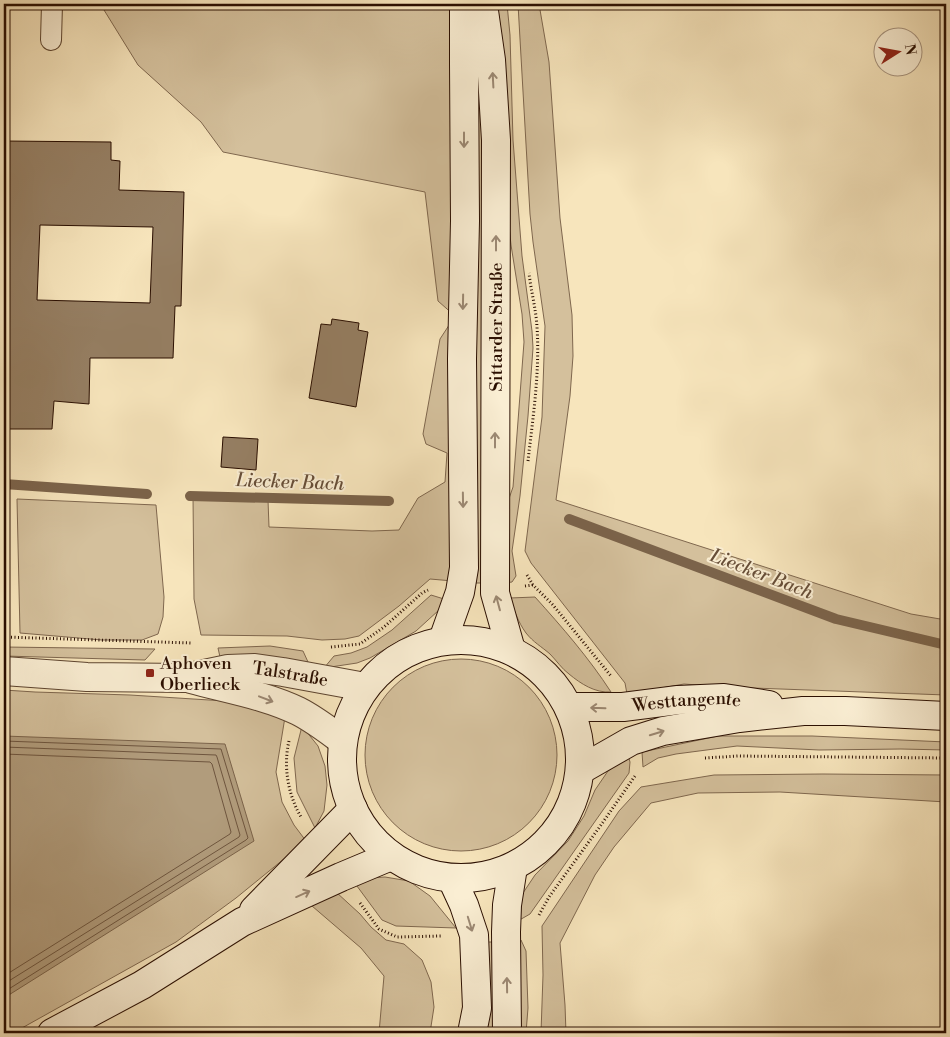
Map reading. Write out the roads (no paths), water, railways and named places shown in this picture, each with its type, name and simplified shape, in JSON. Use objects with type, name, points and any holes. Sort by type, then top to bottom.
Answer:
[{"type":"main road","name":"Sittarder Straße","points":[[443,640],[460,592],[464,568],[462,359],[465,221],[464,4]]},
{"type":"main road","name":"Sittarder Straße","points":[[482,4],[491,60],[496,140],[495,593],[511,650]]},
{"type":"main road","points":[[469,639],[488,642],[511,650],[526,658],[544,672],[559,689],[569,707],[580,741],[582,769],[576,794],[565,818],[550,840],[513,867],[490,875],[452,879],[412,868],[391,856],[365,830],[353,809],[346,790],[342,765],[343,741],[353,707],[365,687],[382,669],[400,656],[421,646],[443,640],[469,639]]},
{"type":"main road","name":"Talstraße","points":[[4,672],[87,677],[185,678],[228,669],[254,668],[365,687]]},
{"type":"main road","name":"Talstraße","points":[[185,678],[234,691],[255,694],[296,710],[343,741]]},
{"type":"main road","name":"Westtangente","points":[[569,707],[623,707],[678,700],[724,698],[803,711]]},
{"type":"main road","name":"Westtangente","points":[[582,769],[631,741],[663,731],[739,718],[803,711],[846,711],[946,716]]},
{"type":"main road","points":[[242,922],[353,809]]},
{"type":"main road","points":[[52,1033],[142,985],[242,922],[391,856]]},
{"type":"main road","points":[[508,1033],[506,932],[507,905],[513,867]]},
{"type":"main road","points":[[452,879],[474,935],[476,1008],[472,1033]]},
{"type":"lane","points":[[51,40],[52,4]]},
{"type":"water","points":[[4,736],[225,744],[254,841],[4,998]]},
{"type":"waterway","name":"Liecker Bach","points":[[4,484],[147,494]]},
{"type":"waterway","name":"Liecker Bach","points":[[190,496],[389,501]]},
{"type":"waterway","name":"Liecker Bach","points":[[569,519],[836,619],[946,645]]},
{"type":"place","name":"Aphoven Oberlieck","points":[[150,673]]}]
